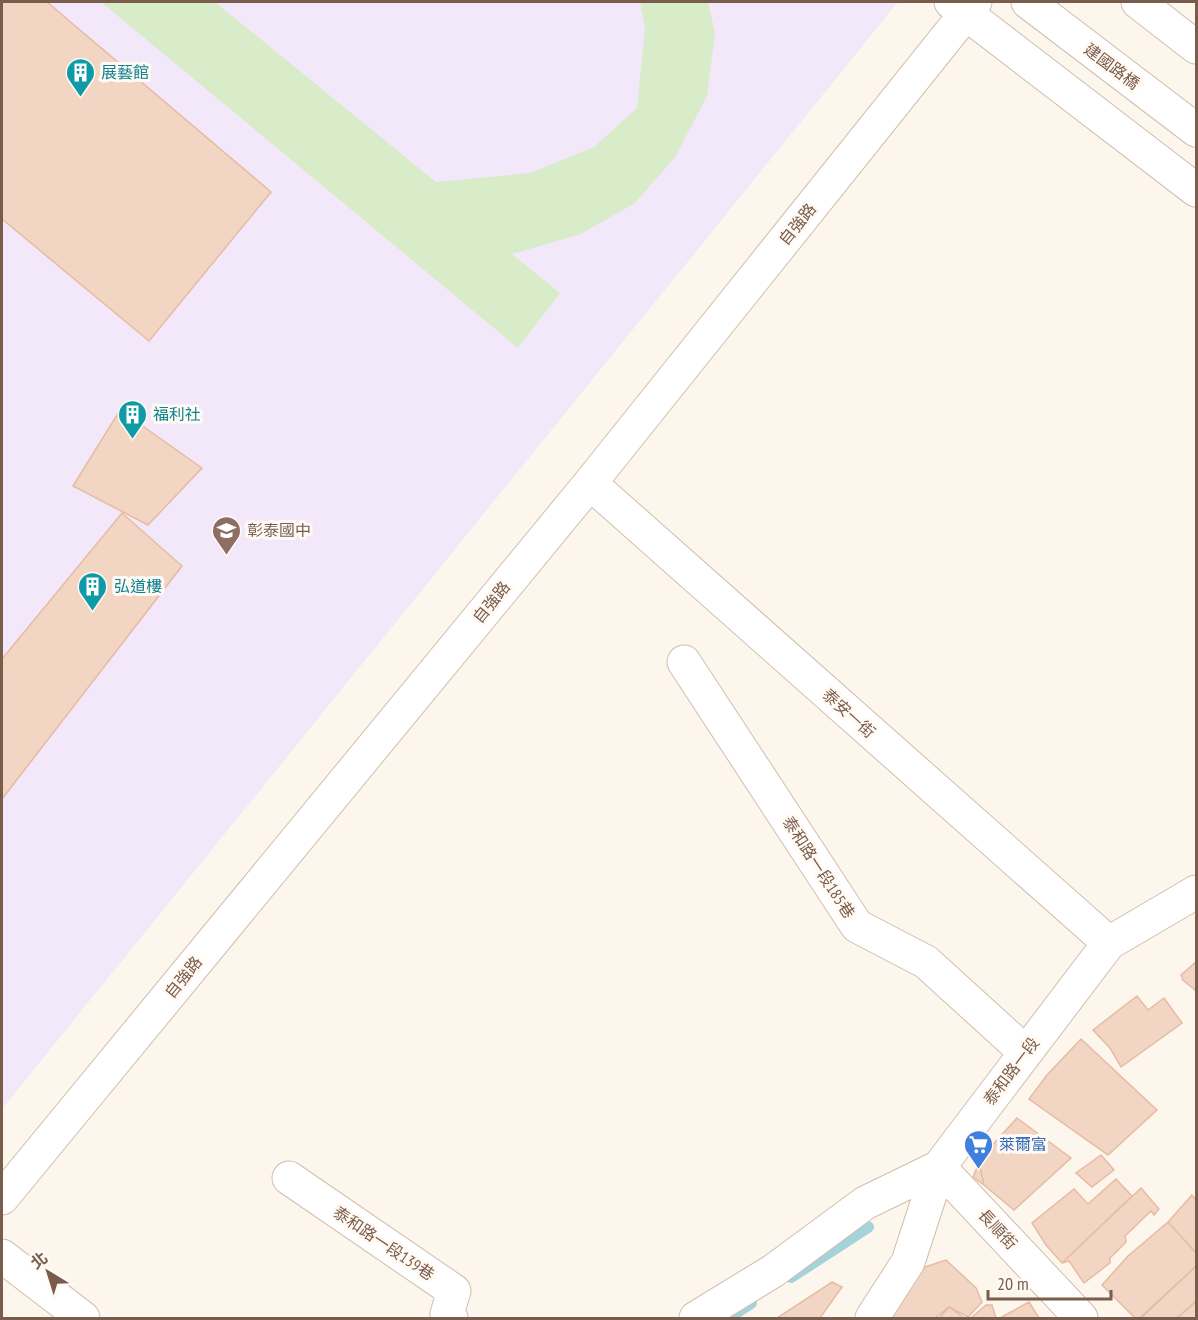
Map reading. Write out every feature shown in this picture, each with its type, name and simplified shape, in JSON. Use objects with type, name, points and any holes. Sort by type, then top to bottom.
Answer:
[{"type":"street","name":"建國路橋","points":[[1028,2],[1197,130]]},
{"type":"street","points":[[1138,2],[1197,47]]},
{"type":"street","points":[[964,5],[1197,190]]},
{"type":"street","name":"自強路","points":[[2,1198],[590,483],[964,5]]},
{"type":"street","name":"泰安一街","points":[[590,483],[1109,943]]},
{"type":"street","name":"泰和路一段185巷","points":[[684,662],[857,926],[926,962],[1025,1052]]},
{"type":"street","name":"泰和路一段","points":[[696,1318],[773,1271],[865,1203],[939,1167],[1109,943],[1197,892]]},
{"type":"street","points":[[872,1318],[909,1262],[939,1167]]},
{"type":"street","name":"長順街","points":[[939,1167],[1082,1318]]},
{"type":"street","name":"泰和路一段139巷","points":[[289,1178],[454,1291],[447,1314],[451,1318]]},
{"type":"street","points":[[2,1256],[83,1318]]},
{"type":"shaded area","name":"彰泰國中","points":[[2,2],[898,2],[2,1109]]},
{"type":"green space","points":[[101,2],[215,2],[436,182],[530,173],[594,147],[637,108],[645,29],[640,2],[708,2],[715,33],[707,96],[676,156],[635,203],[581,234],[512,254],[560,293],[518,348]]},
{"type":"building","name":"展藝館","points":[[2,2],[47,2],[271,192],[149,341],[2,219]]},
{"type":"building","name":"福利社","points":[[120,410],[202,468],[148,525],[73,486]]},
{"type":"building","name":"弘道樓","points":[[122,513],[182,566],[2,799],[2,659]]},
{"type":"building","points":[[1196,962],[1196,991],[1183,980],[1181,975]]},
{"type":"building","points":[[1137,996],[1148,1010],[1164,998],[1182,1023],[1121,1067],[1110,1048],[1093,1030]]},
{"type":"building","points":[[1081,1039],[1157,1110],[1108,1155],[1029,1099],[1047,1075]]},
{"type":"building","points":[[1017,1118],[1071,1158],[1014,1210],[984,1185],[979,1163]]},
{"type":"building","points":[[1101,1155],[1114,1170],[1092,1187],[1076,1173]]},
{"type":"building","name":"萊爾富","points":[[979,1163],[984,1185],[973,1177]]},
{"type":"building","points":[[1116,1179],[1132,1196],[1062,1263],[1046,1245],[1032,1223],[1074,1189],[1088,1204]]},
{"type":"building","points":[[1141,1188],[1159,1209],[1154,1215],[1151,1211],[1125,1236],[1126,1242],[1110,1258],[1110,1263],[1084,1283],[1069,1261],[1062,1263]]},
{"type":"building","points":[[1192,1195],[1196,1200],[1196,1253],[1168,1222]]},
{"type":"building","points":[[1168,1222],[1196,1253],[1196,1266],[1140,1318],[1135,1318],[1102,1285],[1128,1256]]},
{"type":"building","points":[[946,1260],[976,1288],[982,1302],[968,1317],[949,1307],[935,1318],[881,1318],[913,1271]]},
{"type":"building","points":[[1196,1266],[1196,1301],[1177,1318],[1141,1318]]},
{"type":"building","points":[[832,1282],[842,1287],[820,1318],[777,1318]]},
{"type":"building","points":[[1196,1301],[1196,1318],[1177,1318],[1190,1307]]},
{"type":"building","points":[[1029,1302],[1039,1318],[1000,1318]]},
{"type":"building","points":[[986,1305],[992,1305],[996,1318],[971,1318]]},
{"type":"building","points":[[949,1307],[964,1318],[939,1318]]},
{"type":"waterway","points":[[791,1277],[868,1227]]},
{"type":"waterway","points":[[728,1318],[751,1303]]},
{"type":"place","name":"展藝館","points":[[80,98]]},
{"type":"place","name":"福利社","points":[[132,440]]},
{"type":"place","name":"彰泰國中","points":[[226,556]]},
{"type":"place","name":"弘道樓","points":[[93,612]]},
{"type":"place","name":"萊爾富","points":[[978,1170]]}]
